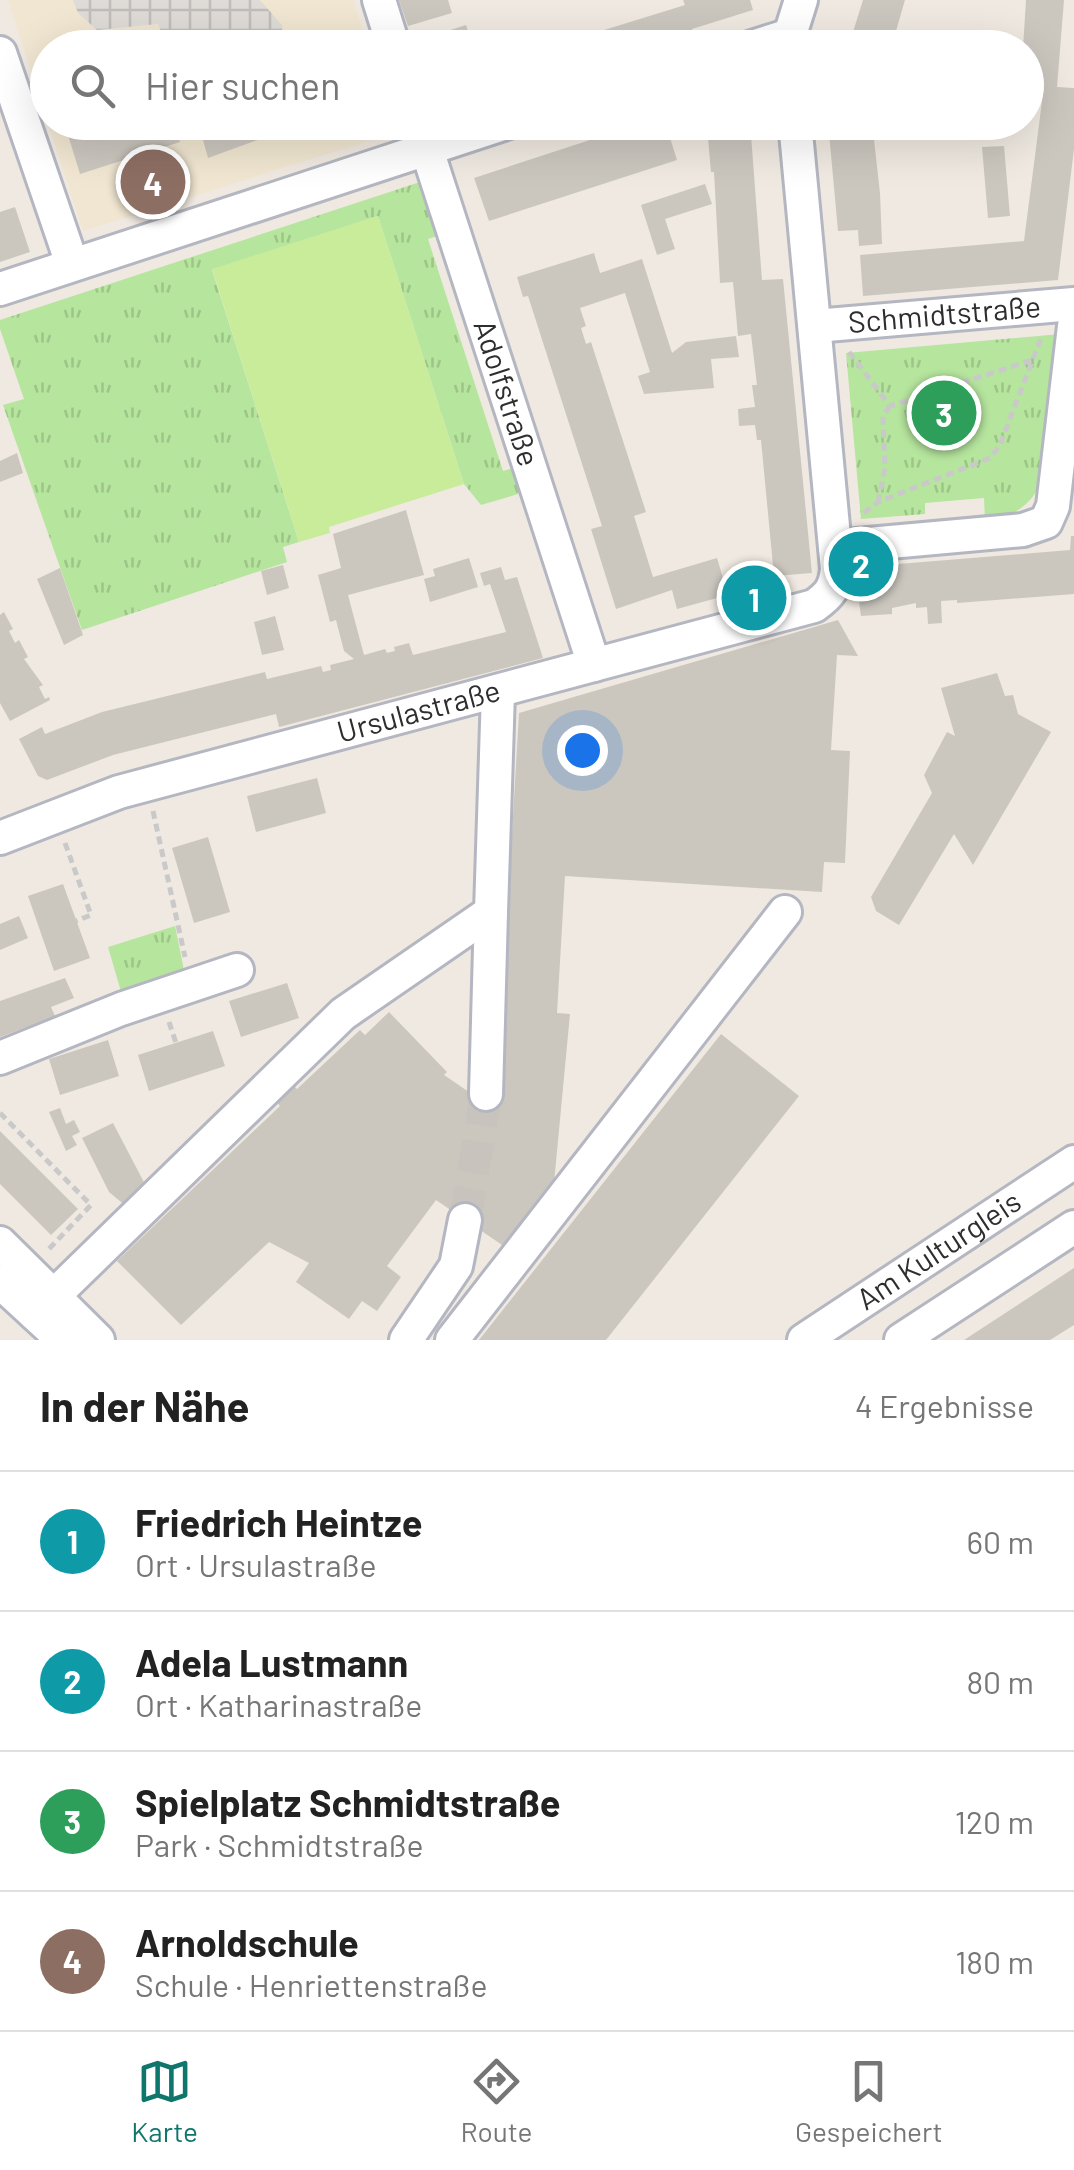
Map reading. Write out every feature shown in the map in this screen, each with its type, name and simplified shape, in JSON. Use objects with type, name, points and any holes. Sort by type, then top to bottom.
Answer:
[{"type":"street","points":[[379,0],[388,30]]},
{"type":"street","points":[[793,30],[801,0]]},
{"type":"street","points":[[0,53],[72,264]]},
{"type":"street","points":[[0,289],[408,140]]},
{"type":"street","name":"Adolfstraße","points":[[424,140],[594,665]]},
{"type":"street","name":"Schmidtstraße","points":[[797,140],[821,325],[835,586]]},
{"type":"street","name":"Schmidtstraße","points":[[821,325],[1074,304]]},
{"type":"street","points":[[835,542],[1023,530],[1046,522],[1053,506],[1074,326]]},
{"type":"street","name":"Ursulastraße","points":[[3,830],[148,784],[814,606],[835,586]]},
{"type":"street","points":[[486,1094],[498,692]]},
{"type":"street","points":[[44,1306],[343,1014],[491,912]]},
{"type":"street","points":[[452,1340],[786,912]]},
{"type":"street","points":[[0,1058],[190,984],[237,970]]},
{"type":"street","name":"Am Kulturgleis","points":[[809,1339],[1074,1162]]},
{"type":"street","points":[[406,1340],[456,1266],[465,1220]]},
{"type":"street","points":[[902,1340],[1074,1227]]},
{"type":"street","points":[[0,1243],[14,1277],[44,1306],[98,1340]]},
{"type":"street","points":[[44,1306],[63,1340]]},
{"type":"path","points":[[821,325],[890,406]]},
{"type":"path","points":[[835,542],[878,502],[990,458],[1000,446],[1032,360],[890,406],[883,416],[886,468],[878,502]]},
{"type":"path","points":[[148,784],[190,984]]},
{"type":"path","points":[[56,816],[91,915],[76,921]]},
{"type":"path","points":[[0,1113],[94,1203],[14,1277]]},
{"type":"shaded area","points":[[8,0],[353,0],[363,30],[30,30],[30,68]]},
{"type":"shaded area","points":[[73,0],[260,0],[282,30],[160,30],[158,24],[97,30],[78,13]]},
{"type":"shaded area","points":[[54,140],[372,140],[83,231]]},
{"type":"green space","points":[[423,181],[440,235],[428,239],[503,471],[521,466],[524,481],[518,494],[481,505],[464,484],[378,216],[212,270],[299,542],[283,547],[287,562],[82,630],[3,405],[24,399],[0,320]]},
{"type":"green space","points":[[378,216],[464,484],[329,527],[330,533],[299,542],[212,269]]},
{"type":"green space","points":[[1060,334],[1045,461],[1037,490],[1027,503],[1008,515],[985,521],[984,498],[925,503],[925,514],[861,519],[846,353]]},
{"type":"green space","points":[[175,926],[185,975],[122,995],[108,947]]},
{"type":"building","points":[[399,0],[448,0],[452,13],[408,26]]},
{"type":"building","points":[[683,0],[750,0],[753,10],[692,30],[604,30],[685,5]]},
{"type":"building","points":[[863,0],[905,0],[896,30],[854,30]]},
{"type":"building","points":[[1026,0],[1064,0],[1057,87],[1074,88],[1074,149],[1058,280],[863,296],[860,255],[1024,241],[1037,140],[1044,140],[1044,30],[1024,30]]},
{"type":"building","points":[[70,140],[179,140],[180,142],[80,174]]},
{"type":"building","points":[[203,140],[258,140],[208,158]]},
{"type":"building","points":[[590,140],[671,140],[677,160],[489,221],[474,178]]},
{"type":"building","points":[[708,140],[751,140],[762,280],[783,279],[812,573],[774,576],[761,440],[757,440],[755,425],[739,426],[738,409],[755,407],[752,385],[757,385],[751,334],[738,336],[733,282],[720,283]]},
{"type":"building","points":[[830,140],[874,140],[882,244],[859,246],[858,230],[838,231]]},
{"type":"building","points":[[1004,146],[1010,216],[988,218],[982,147]]},
{"type":"building","points":[[705,184],[712,204],[665,219],[675,249],[657,255],[641,205]]},
{"type":"building","points":[[15,207],[30,252],[0,262],[0,212]]},
{"type":"building","points":[[594,253],[600,273],[642,259],[672,353],[686,342],[736,336],[739,357],[711,359],[714,388],[644,394],[638,376],[650,372],[625,293],[580,308],[586,344],[591,342],[646,512],[634,516],[653,577],[717,558],[728,595],[677,609],[672,590],[616,609],[591,529],[602,526],[528,296],[523,297],[517,277]]},
{"type":"building","points":[[17,453],[23,473],[0,482],[0,461]]},
{"type":"building","points":[[406,510],[424,575],[348,595],[364,655],[385,649],[387,653],[395,651],[394,647],[409,643],[413,655],[506,632],[490,584],[484,586],[480,573],[501,567],[505,580],[517,577],[543,658],[279,727],[276,714],[113,755],[47,780],[38,776],[19,739],[42,727],[45,734],[102,712],[265,672],[267,679],[321,666],[323,672],[331,670],[330,665],[354,659],[344,651],[336,620],[330,622],[318,575],[341,568],[333,534]]},
{"type":"building","points":[[1071,536],[1074,594],[941,601],[942,623],[928,624],[927,607],[916,608],[916,603],[892,608],[892,614],[861,616],[855,573],[861,567],[1070,550]]},
{"type":"building","points":[[469,558],[478,587],[430,602],[424,579],[435,576],[433,569]]},
{"type":"building","points":[[283,565],[289,588],[267,595],[261,571]]},
{"type":"building","points":[[60,568],[83,635],[64,645],[37,579]]},
{"type":"building","points":[[4,612],[15,643],[19,640],[28,657],[24,659],[43,685],[39,687],[45,699],[50,700],[10,721],[0,703],[0,615]]},
{"type":"building","points":[[275,616],[284,650],[262,655],[254,622]]},
{"type":"building","points":[[838,620],[858,656],[837,655],[831,750],[850,751],[845,863],[824,862],[822,892],[565,876],[557,1013],[570,1014],[554,1183],[508,1249],[436,1200],[387,1266],[401,1277],[377,1311],[362,1301],[349,1319],[296,1282],[309,1263],[269,1242],[181,1325],[117,1261],[280,1106],[271,1096],[288,1080],[297,1089],[360,1030],[365,1035],[389,1012],[447,1072],[444,1075],[469,1092],[493,1094],[500,1042],[519,713]]},
{"type":"building","points":[[997,673],[1005,696],[1013,695],[1018,714],[1051,732],[973,865],[954,834],[899,925],[876,911],[871,897],[932,793],[924,775],[947,732],[955,736],[941,688]]},
{"type":"building","points":[[317,778],[326,813],[256,832],[247,796]]},
{"type":"building","points":[[208,837],[230,912],[194,923],[172,848]]},
{"type":"building","points":[[63,884],[90,958],[54,971],[28,896]]},
{"type":"building","points":[[19,916],[28,938],[0,950],[0,924]]},
{"type":"building","points":[[65,978],[74,998],[51,1007],[55,1016],[0,1037],[0,1001]]},
{"type":"building","points":[[287,983],[299,1018],[241,1037],[229,1001]]},
{"type":"building","points":[[213,1031],[225,1066],[149,1091],[138,1055]]},
{"type":"building","points":[[721,1034],[799,1096],[606,1340],[479,1340]]},
{"type":"building","points":[[108,1040],[119,1076],[60,1095],[49,1059]]},
{"type":"building","points":[[60,1108],[66,1124],[74,1120],[80,1132],[72,1136],[77,1145],[66,1151],[49,1112]]},
{"type":"building","points":[[113,1123],[147,1188],[127,1207],[109,1192],[82,1138]]},
{"type":"building","points":[[0,1131],[78,1209],[51,1235],[0,1184]]},
{"type":"building","points":[[1074,1268],[1074,1325],[1050,1340],[964,1340]]},
{"type":"tunnel","points":[[465,1220],[486,1094]]},
{"type":"place","name":"Arnoldschule","points":[[153,182]]},
{"type":"place","name":"Spielplatz Schmidtstraße","points":[[944,413]]},
{"type":"place","name":"Adela Lustmann","points":[[861,564]]},
{"type":"place","name":"Friedrich Heintze","points":[[754,598]]}]
